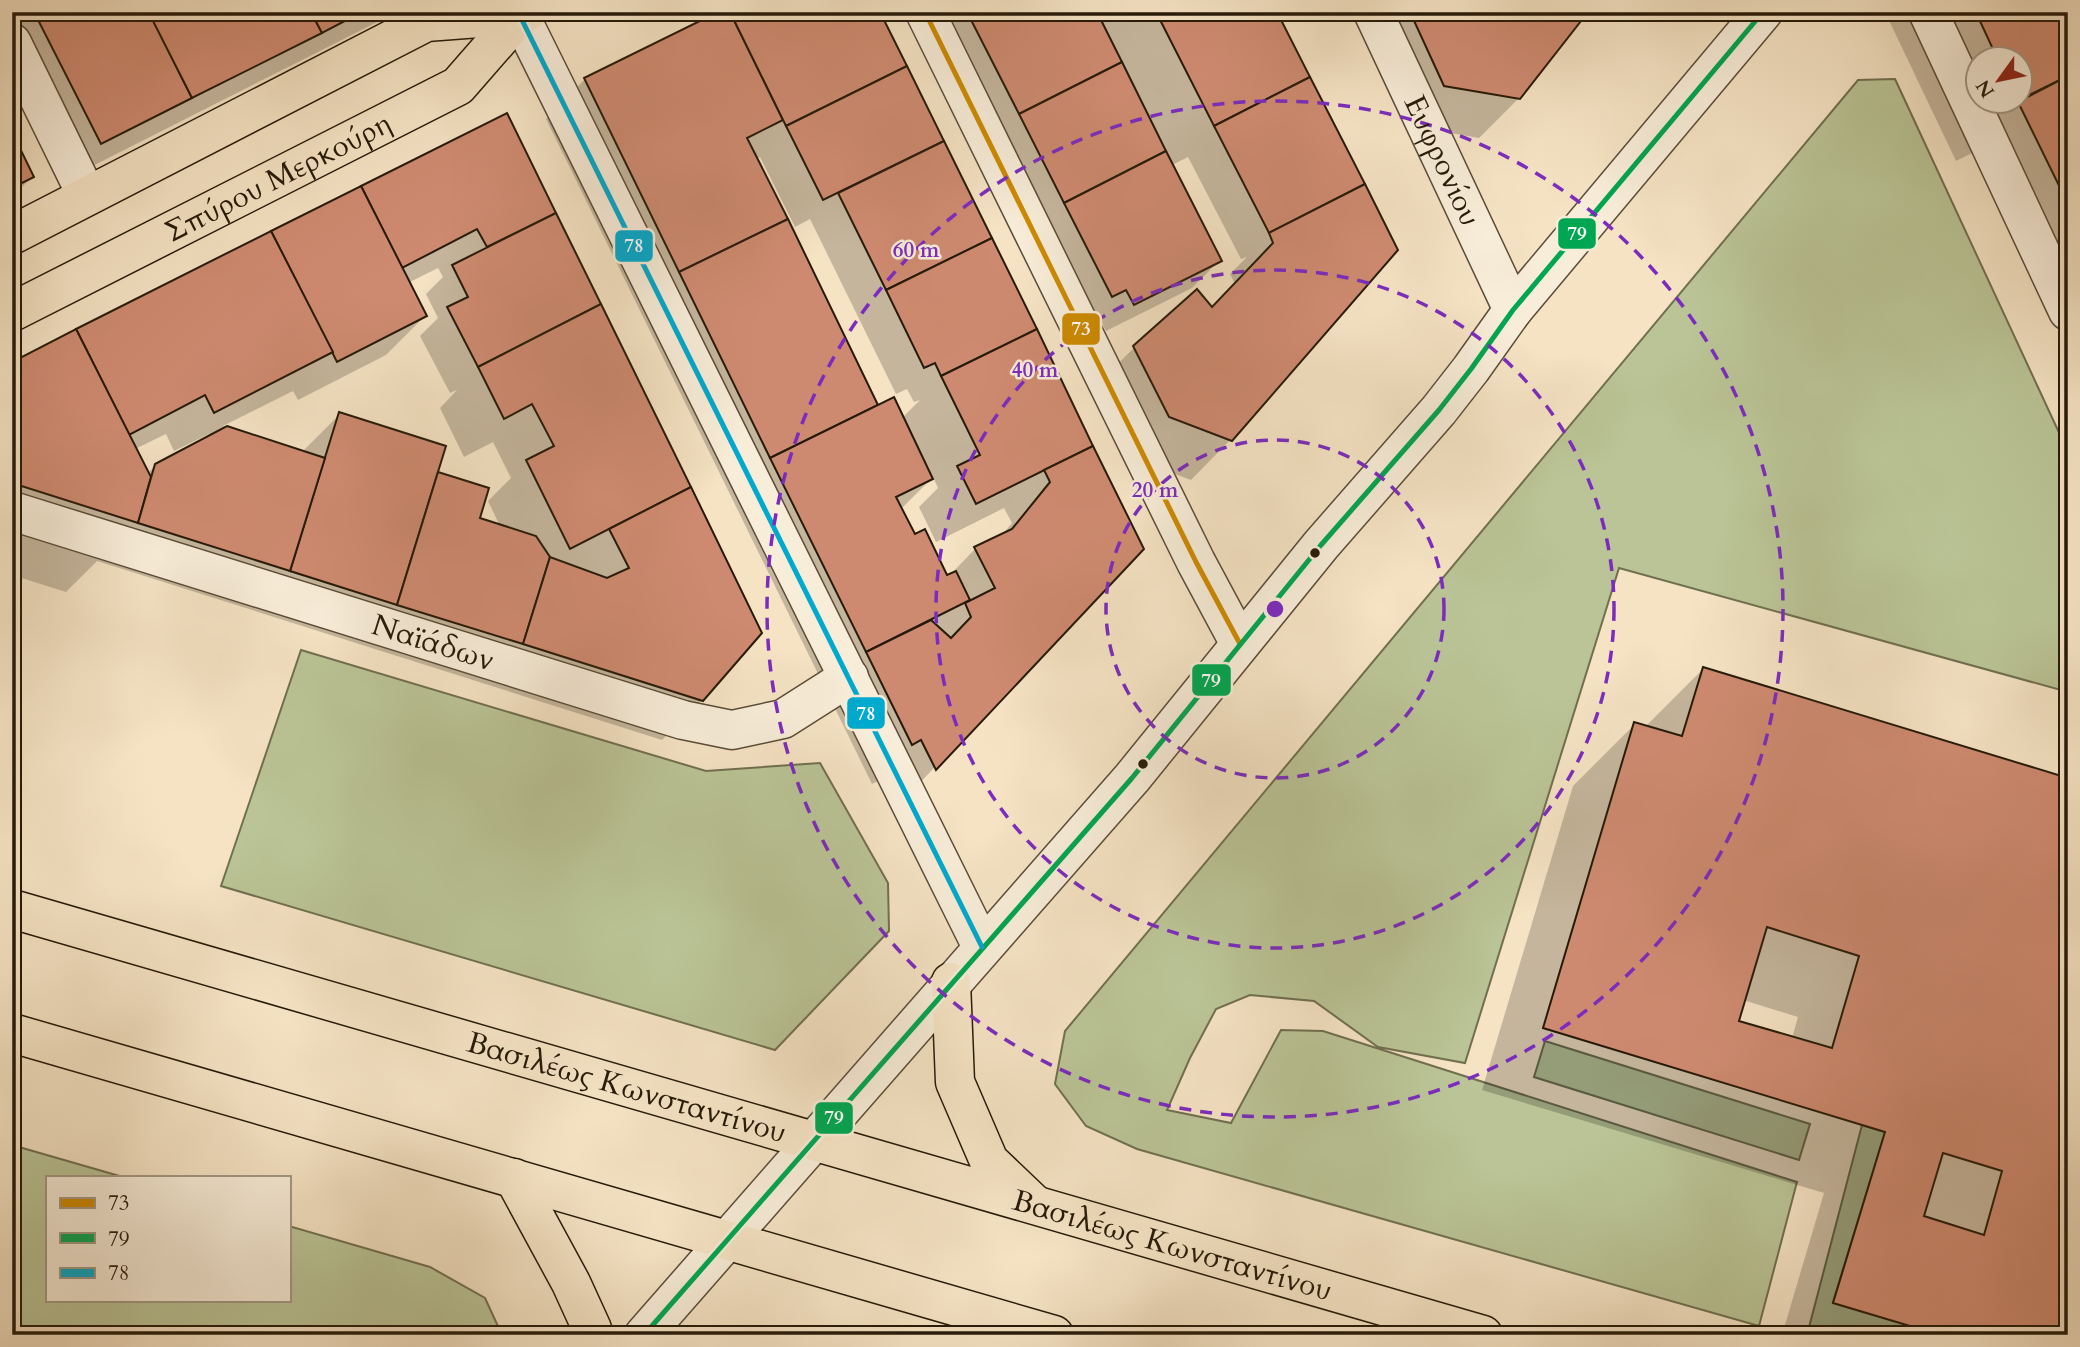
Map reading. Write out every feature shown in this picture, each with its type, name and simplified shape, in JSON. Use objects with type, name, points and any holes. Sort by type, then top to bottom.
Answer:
[{"type":"main road","points":[[12,235],[426,22],[522,13]]},
{"type":"main road","name":"Σπύρου Μερκούρη","points":[[12,312],[458,86],[522,13]]},
{"type":"main road","name":"Βασιλέως Κωνσταντίνου","points":[[12,909],[1483,1335]]},
{"type":"main road","points":[[951,982],[955,1082],[989,1161],[1036,1205]]},
{"type":"main road","points":[[12,1032],[1054,1335]]},
{"type":"main road","points":[[514,1178],[571,1283],[592,1329],[592,1335]]},
{"type":"street","points":[[925,12],[1196,562],[1240,644]]},
{"type":"street","name":"Ευφρονίου","points":[[1373,12],[1513,310]]},
{"type":"street","points":[[644,1335],[1132,778],[1321,545],[1438,410],[1513,310],[1763,12]]},
{"type":"street","points":[[1928,12],[2068,311]]},
{"type":"street","points":[[522,13],[982,947]]},
{"type":"street","points":[[12,43],[87,196]]},
{"type":"street","name":"Ναϊάδων","points":[[12,511],[683,720],[732,730],[783,719],[849,677]]},
{"type":"green space","points":[[1895,79],[2068,452],[2068,692],[1619,568],[1465,1063],[1378,1047],[1314,1001],[1250,995],[1216,1009],[1167,1110],[1231,1123],[1281,1030],[1323,1031],[1797,1182],[1759,1326],[1137,1149],[1086,1126],[1055,1084],[1065,1031],[1858,80]]},
{"type":"green space","points":[[301,650],[706,771],[820,763],[888,883],[889,931],[775,1050],[221,886]]},
{"type":"green space","points":[[1545,1041],[1810,1124],[1799,1160],[1534,1077]]},
{"type":"green space","points":[[1862,1125],[1885,1132],[1833,1302],[1940,1335],[1807,1335]]},
{"type":"green space","points":[[12,1145],[120,1176],[46,1176],[46,1302],[290,1302],[290,1226],[430,1267],[485,1298],[502,1335],[12,1335]]},
{"type":"building","points":[[34,12],[149,12],[192,98],[101,144]]},
{"type":"building","points":[[161,12],[311,12],[322,33],[192,98],[151,17]]},
{"type":"building","points":[[311,12],[362,12],[322,33]]},
{"type":"building","points":[[718,12],[730,12],[783,120],[747,138],[788,219],[679,272],[584,78]]},
{"type":"building","points":[[730,12],[880,12],[907,66],[786,126]]},
{"type":"building","points":[[1097,12],[1122,62],[1019,114],[968,14]]},
{"type":"building","points":[[1156,12],[1277,12],[1310,77],[1214,126]]},
{"type":"building","points":[[1410,12],[1588,12],[1520,99],[1444,86]]},
{"type":"building","points":[[1993,12],[2068,12],[2068,76],[2035,92],[2035,46],[1992,46],[1979,19]]},
{"type":"building","points":[[1122,62],[1166,151],[1064,203],[1019,114]]},
{"type":"building","points":[[907,66],[944,141],[823,200],[786,126]]},
{"type":"building","points":[[2068,76],[2068,204],[2025,116],[2035,116],[2035,93]]},
{"type":"building","points":[[1310,77],[1365,184],[1269,233],[1214,126]]},
{"type":"building","points":[[507,113],[556,213],[487,247],[477,229],[402,268],[361,186]]},
{"type":"building","points":[[12,132],[34,177],[12,188]]},
{"type":"building","points":[[944,141],[992,238],[886,290],[838,193]]},
{"type":"building","points":[[1166,151],[1222,261],[1134,305],[1126,290],[1112,297],[1064,203]]},
{"type":"building","points":[[1365,184],[1398,250],[1232,441],[1169,417],[1133,346],[1197,289],[1212,307],[1273,243],[1269,233]]},
{"type":"building","points":[[361,186],[427,316],[337,362],[271,231]]},
{"type":"building","points":[[556,213],[601,304],[478,367],[447,307],[468,297],[452,265]]},
{"type":"building","points":[[788,219],[878,405],[770,458],[679,272]]},
{"type":"building","points":[[271,231],[333,352],[214,413],[205,395],[129,435],[76,329]]},
{"type":"building","points":[[992,238],[1037,329],[941,376],[935,363],[924,368],[886,290]]},
{"type":"building","points":[[601,304],[691,487],[570,549],[526,460],[554,446],[532,404],[504,419],[478,367]]},
{"type":"building","points":[[76,329],[151,477],[138,523],[12,483],[12,362]]},
{"type":"building","points":[[1037,329],[1093,446],[976,504],[957,466],[980,455],[941,376]]},
{"type":"building","points":[[894,397],[933,479],[896,497],[915,534],[925,529],[947,575],[956,571],[970,600],[866,652],[770,458]]},
{"type":"building","points":[[339,412],[446,446],[397,605],[290,571]]},
{"type":"building","points":[[227,426],[325,458],[290,571],[138,523],[155,464]]},
{"type":"building","points":[[1093,446],[1144,549],[936,770],[921,740],[912,745],[866,652],[931,620],[951,638],[971,617],[965,603],[995,588],[974,547],[1012,529],[1050,482],[1044,470]]},
{"type":"building","points":[[438,472],[489,488],[480,518],[536,536],[550,557],[523,644],[397,605]]},
{"type":"building","points":[[691,487],[762,633],[703,701],[523,644],[550,557],[607,578],[629,568],[609,529]]},
{"type":"building","points":[[1703,667],[2068,778],[2068,1335],[1940,1335],[1833,1303],[1885,1132],[1543,1028],[1634,722],[1682,736]],"holes":[[[1767,927],[1859,956],[1832,1048],[1739,1021]],[[1943,1153],[2002,1171],[1984,1235],[1924,1216]]]},
{"type":"transit line","name":"78","points":[[518,12],[982,947]]},
{"type":"transit line","name":"73","points":[[925,12],[1196,562],[1240,644]]},
{"type":"transit line","name":"79","points":[[644,1335],[1132,778],[1321,545],[1439,410],[1513,310],[1763,12]]}]
